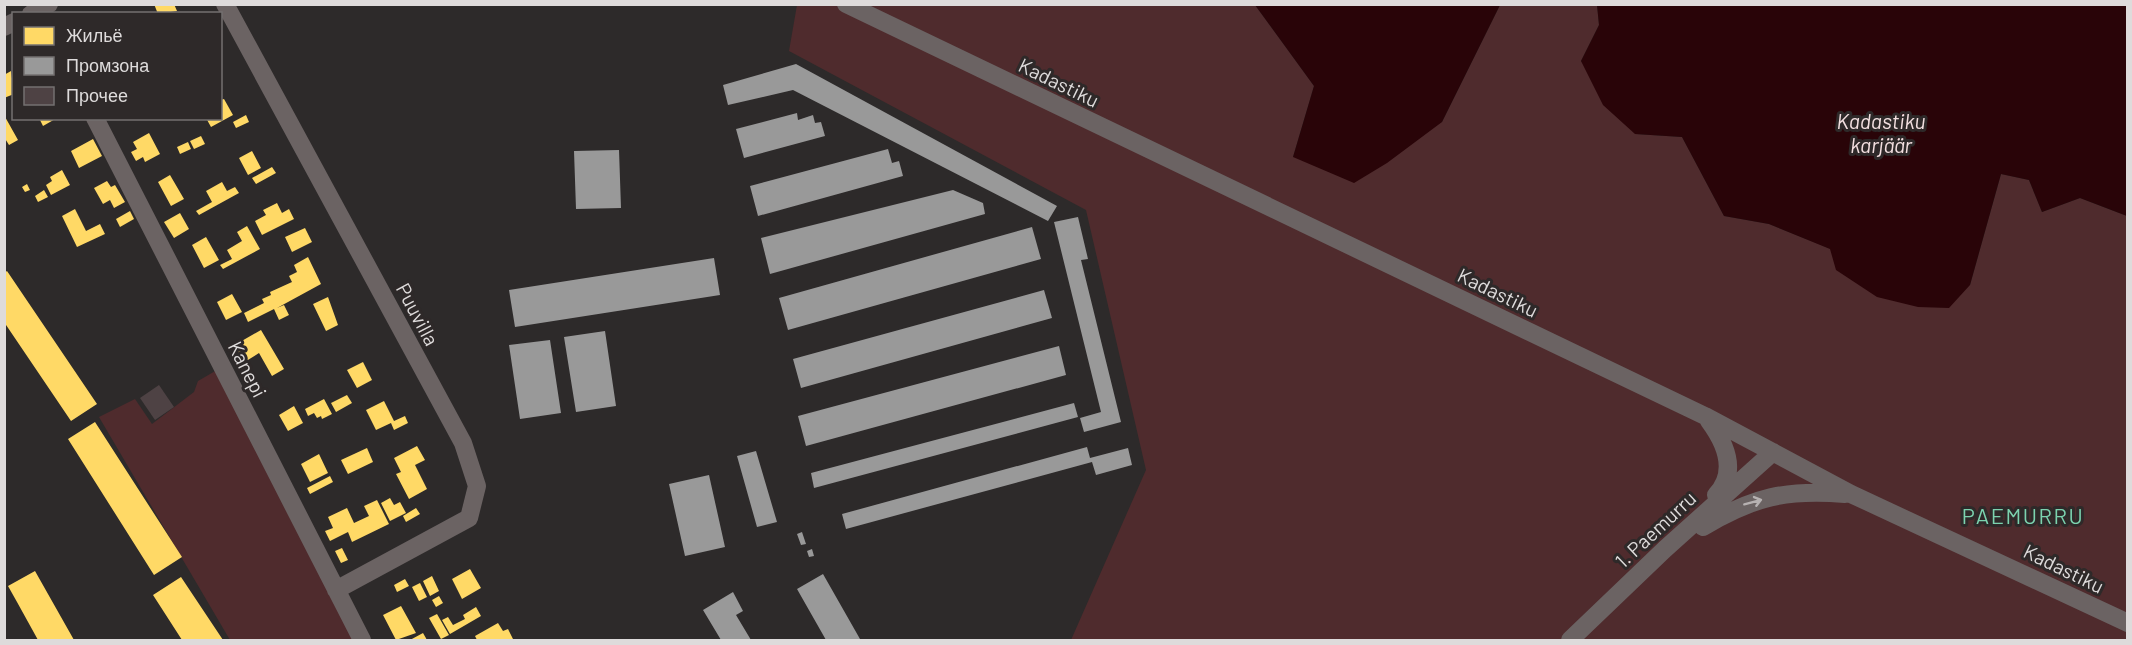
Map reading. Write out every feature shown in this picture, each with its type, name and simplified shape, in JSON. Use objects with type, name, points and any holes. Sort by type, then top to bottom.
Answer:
[{"type":"street","name":"Puuvilla","points":[[225,4],[463,443],[477,486],[469,518],[336,590]]},
{"type":"street","name":"Kadastiku","points":[[846,4],[1705,416],[1851,495],[2127,623]]},
{"type":"street","name":"Kanepi","points":[[96,120],[362,640]]},
{"type":"street","points":[[1665,549],[1723,487],[1728,475],[1729,463],[1722,440],[1705,416]]},
{"type":"street","name":"1. Paemurru","points":[[1570,640],[1665,549],[1773,452]]},
{"type":"street","points":[[1665,549],[1737,506],[1784,494],[1851,495]]},
{"type":"shaded area","points":[[797,5],[1255,5],[1314,86],[1293,157],[1442,122],[1500,5],[1597,5],[1599,25],[1581,61],[1636,134],[1682,137],[1724,216],[1769,224],[1831,249],[1970,285],[2001,174],[2029,180],[2042,212],[2080,198],[2127,216],[2127,640],[1071,640],[1146,470],[1086,210],[789,51]]},
{"type":"shaded area","points":[[217,370],[353,640],[230,640],[99,417],[135,399],[152,424],[194,392],[198,381]]},
{"type":"water","points":[[1255,5],[1500,5],[1442,122],[1387,163],[1354,183],[1293,157],[1314,86]]},
{"type":"water","name":"Kadastiku karjäär","points":[[1597,5],[2127,5],[2127,216],[2080,198],[2042,212],[2029,180],[2001,174],[1970,285],[1949,308],[1918,307],[1877,297],[1836,270],[1830,249],[1769,224],[1724,216],[1682,137],[1635,134],[1603,105],[1581,61],[1599,25]]},
{"type":"building: Жильё","points":[[154,4],[174,4],[177,11],[171,12],[157,12]]},
{"type":"building: Жильё","points":[[11,71],[12,95],[4,98],[4,75]]},
{"type":"building: Жильё","points":[[224,99],[233,115],[211,127],[207,120],[222,120],[222,100]]},
{"type":"building: Жильё","points":[[4,115],[18,140],[9,145],[4,137]]},
{"type":"building: Жильё","points":[[246,115],[249,122],[236,128],[233,122]]},
{"type":"building: Жильё","points":[[40,120],[54,120],[43,126]]},
{"type":"building: Жильё","points":[[149,133],[160,154],[145,162],[143,157],[136,161],[131,152],[137,149],[133,142]]},
{"type":"building: Жильё","points":[[201,136],[205,144],[194,149],[190,141]]},
{"type":"building: Жильё","points":[[93,139],[102,156],[79,168],[71,151]]},
{"type":"building: Жильё","points":[[188,142],[191,149],[180,154],[177,147]]},
{"type":"building: Жильё","points":[[252,151],[261,168],[248,175],[239,158]]},
{"type":"building: Жильё","points":[[272,167],[276,173],[256,184],[252,178]]},
{"type":"building: Жильё","points":[[62,170],[70,185],[51,195],[46,185],[52,181],[50,177]]},
{"type":"building: Жильё","points":[[170,175],[184,199],[171,206],[158,182]]},
{"type":"building: Жильё","points":[[107,181],[111,187],[115,185],[125,202],[114,208],[110,200],[103,204],[94,188]]},
{"type":"building: Жильё","points":[[222,182],[227,191],[235,187],[239,193],[199,215],[196,211],[212,202],[206,191]]},
{"type":"building: Жильё","points":[[27,184],[30,190],[25,192],[22,187]]},
{"type":"building: Жильё","points":[[44,190],[48,197],[38,202],[35,196]]},
{"type":"building: Жильё","points":[[277,203],[282,213],[289,209],[294,219],[262,235],[255,221],[266,215],[263,210]]},
{"type":"building: Жильё","points":[[75,209],[86,231],[100,224],[105,234],[77,247],[62,216]]},
{"type":"building: Жильё","points":[[130,211],[134,219],[120,227],[116,219]]},
{"type":"building: Жильё","points":[[180,213],[189,229],[174,238],[164,222]]},
{"type":"building: Жильё","points":[[247,226],[260,249],[223,269],[220,265],[232,259],[227,250],[242,241],[237,232]]},
{"type":"building: Жильё","points":[[305,228],[312,242],[292,252],[285,237]]},
{"type":"building: Жильё","points":[[206,237],[219,260],[204,268],[192,245]]},
{"type":"building: Жильё","points":[[308,257],[321,284],[277,308],[284,305],[289,315],[279,320],[274,309],[248,322],[244,313],[264,303],[262,299],[271,295],[270,292],[292,282],[289,276],[297,272],[294,265]]},
{"type":"building: Жильё","points":[[7,271],[97,404],[71,421],[4,322],[4,273]]},
{"type":"building: Жильё","points":[[232,294],[242,312],[226,320],[217,302]]},
{"type":"building: Жильё","points":[[328,297],[338,325],[326,331],[313,304]]},
{"type":"building: Жильё","points":[[261,330],[284,369],[272,376],[259,353],[243,363],[233,346]]},
{"type":"building: Жильё","points":[[363,362],[372,380],[357,388],[347,370]]},
{"type":"building: Жильё","points":[[347,395],[352,403],[336,412],[331,403]]},
{"type":"building: Жильё","points":[[324,399],[332,414],[322,419],[321,416],[317,418],[314,413],[308,416],[305,409]]},
{"type":"building: Жильё","points":[[384,401],[394,421],[405,416],[408,423],[394,430],[391,423],[376,430],[366,410]]},
{"type":"building: Жильё","points":[[294,406],[303,423],[288,431],[279,415]]},
{"type":"building: Жильё","points":[[95,422],[182,557],[154,575],[68,439]]},
{"type":"building: Жильё","points":[[417,446],[425,460],[415,465],[427,489],[409,499],[396,474],[401,472],[394,458]]},
{"type":"building: Жильё","points":[[367,448],[373,462],[348,474],[341,460]]},
{"type":"building: Жильё","points":[[319,454],[328,473],[310,482],[301,464]]},
{"type":"building: Жильё","points":[[330,476],[333,482],[310,494],[307,488]]},
{"type":"building: Жильё","points":[[390,498],[394,505],[400,502],[406,513],[390,521],[381,503]]},
{"type":"building: Жильё","points":[[377,500],[389,524],[352,542],[348,532],[330,541],[325,531],[333,528],[328,517],[347,508],[354,523],[369,516],[364,506]]},
{"type":"building: Жильё","points":[[416,508],[420,514],[406,522],[403,516]]},
{"type":"building: Жильё","points":[[342,548],[348,560],[341,563],[335,551]]},
{"type":"building: Жильё","points":[[470,569],[481,588],[462,599],[452,579]]},
{"type":"building: Жильё","points":[[35,571],[74,640],[38,640],[8,586]]},
{"type":"building: Жильё","points":[[432,576],[439,591],[430,596],[423,581]]},
{"type":"building: Жильё","points":[[181,577],[223,640],[182,640],[153,595]]},
{"type":"building: Жильё","points":[[405,579],[409,586],[397,592],[394,585]]},
{"type":"building: Жильё","points":[[420,583],[427,597],[419,601],[412,587]]},
{"type":"building: Жильё","points":[[439,596],[443,603],[436,607],[432,600]]},
{"type":"building: Жильё","points":[[401,606],[416,633],[396,640],[383,615]]},
{"type":"building: Жильё","points":[[476,607],[481,616],[450,634],[442,620],[448,617],[453,625],[465,619],[463,615]]},
{"type":"building: Жильё","points":[[437,614],[449,635],[441,639],[429,618]]},
{"type":"building: Жильё","points":[[498,623],[503,631],[508,629],[513,639],[477,640],[475,636]]},
{"type":"building: Жильё","points":[[423,633],[427,640],[410,640]]},
{"type":"building: Промзона","points":[[796,64],[1057,206],[1048,221],[793,90],[728,105],[723,85]]},
{"type":"building: Промзона","points":[[797,113],[798,120],[813,115],[815,123],[821,122],[825,136],[744,158],[736,129]]},
{"type":"building: Промзона","points":[[888,149],[892,163],[899,161],[903,176],[758,216],[750,186]]},
{"type":"building: Промзона","points":[[619,150],[621,208],[576,209],[574,151]]},
{"type":"building: Промзона","points":[[953,190],[983,203],[985,214],[770,274],[761,238]]},
{"type":"building: Промзона","points":[[1078,217],[1088,259],[1081,260],[1121,422],[1084,432],[1080,418],[1101,412],[1054,222]]},
{"type":"building: Промзона","points":[[1032,227],[1041,259],[788,330],[779,298]]},
{"type":"building: Промзона","points":[[714,258],[720,295],[515,327],[509,290]]},
{"type":"building: Промзона","points":[[1044,290],[1052,318],[801,388],[793,359]]},
{"type":"building: Промзона","points":[[605,331],[616,406],[576,412],[564,337]]},
{"type":"building: Промзона","points":[[550,340],[561,413],[520,419],[509,345]]},
{"type":"building: Промзона","points":[[1059,346],[1066,375],[806,446],[798,416]]},
{"type":"building: Промзона","points":[[1074,403],[1078,417],[814,488],[811,473]]},
{"type":"building: Промзона","points":[[1087,447],[1090,458],[1128,448],[1132,465],[1096,475],[1092,462],[846,529],[842,514]]},
{"type":"building: Промзона","points":[[756,451],[777,522],[757,527],[737,456]]},
{"type":"building: Промзона","points":[[709,475],[725,547],[685,556],[669,484]]},
{"type":"building: Промзона","points":[[802,532],[806,544],[801,545],[797,534]]},
{"type":"building: Промзона","points":[[812,549],[814,556],[809,557],[807,551]]},
{"type":"building: Промзона","points":[[823,574],[860,639],[826,640],[797,589]]},
{"type":"building: Промзона","points":[[733,592],[743,611],[736,615],[751,640],[721,640],[703,610]]},
{"type":"building: Прочее","points":[[159,385],[174,407],[155,420],[140,398]]},
{"type":"district","name":"PAEMURRU","points":[[2023,515]]}]
